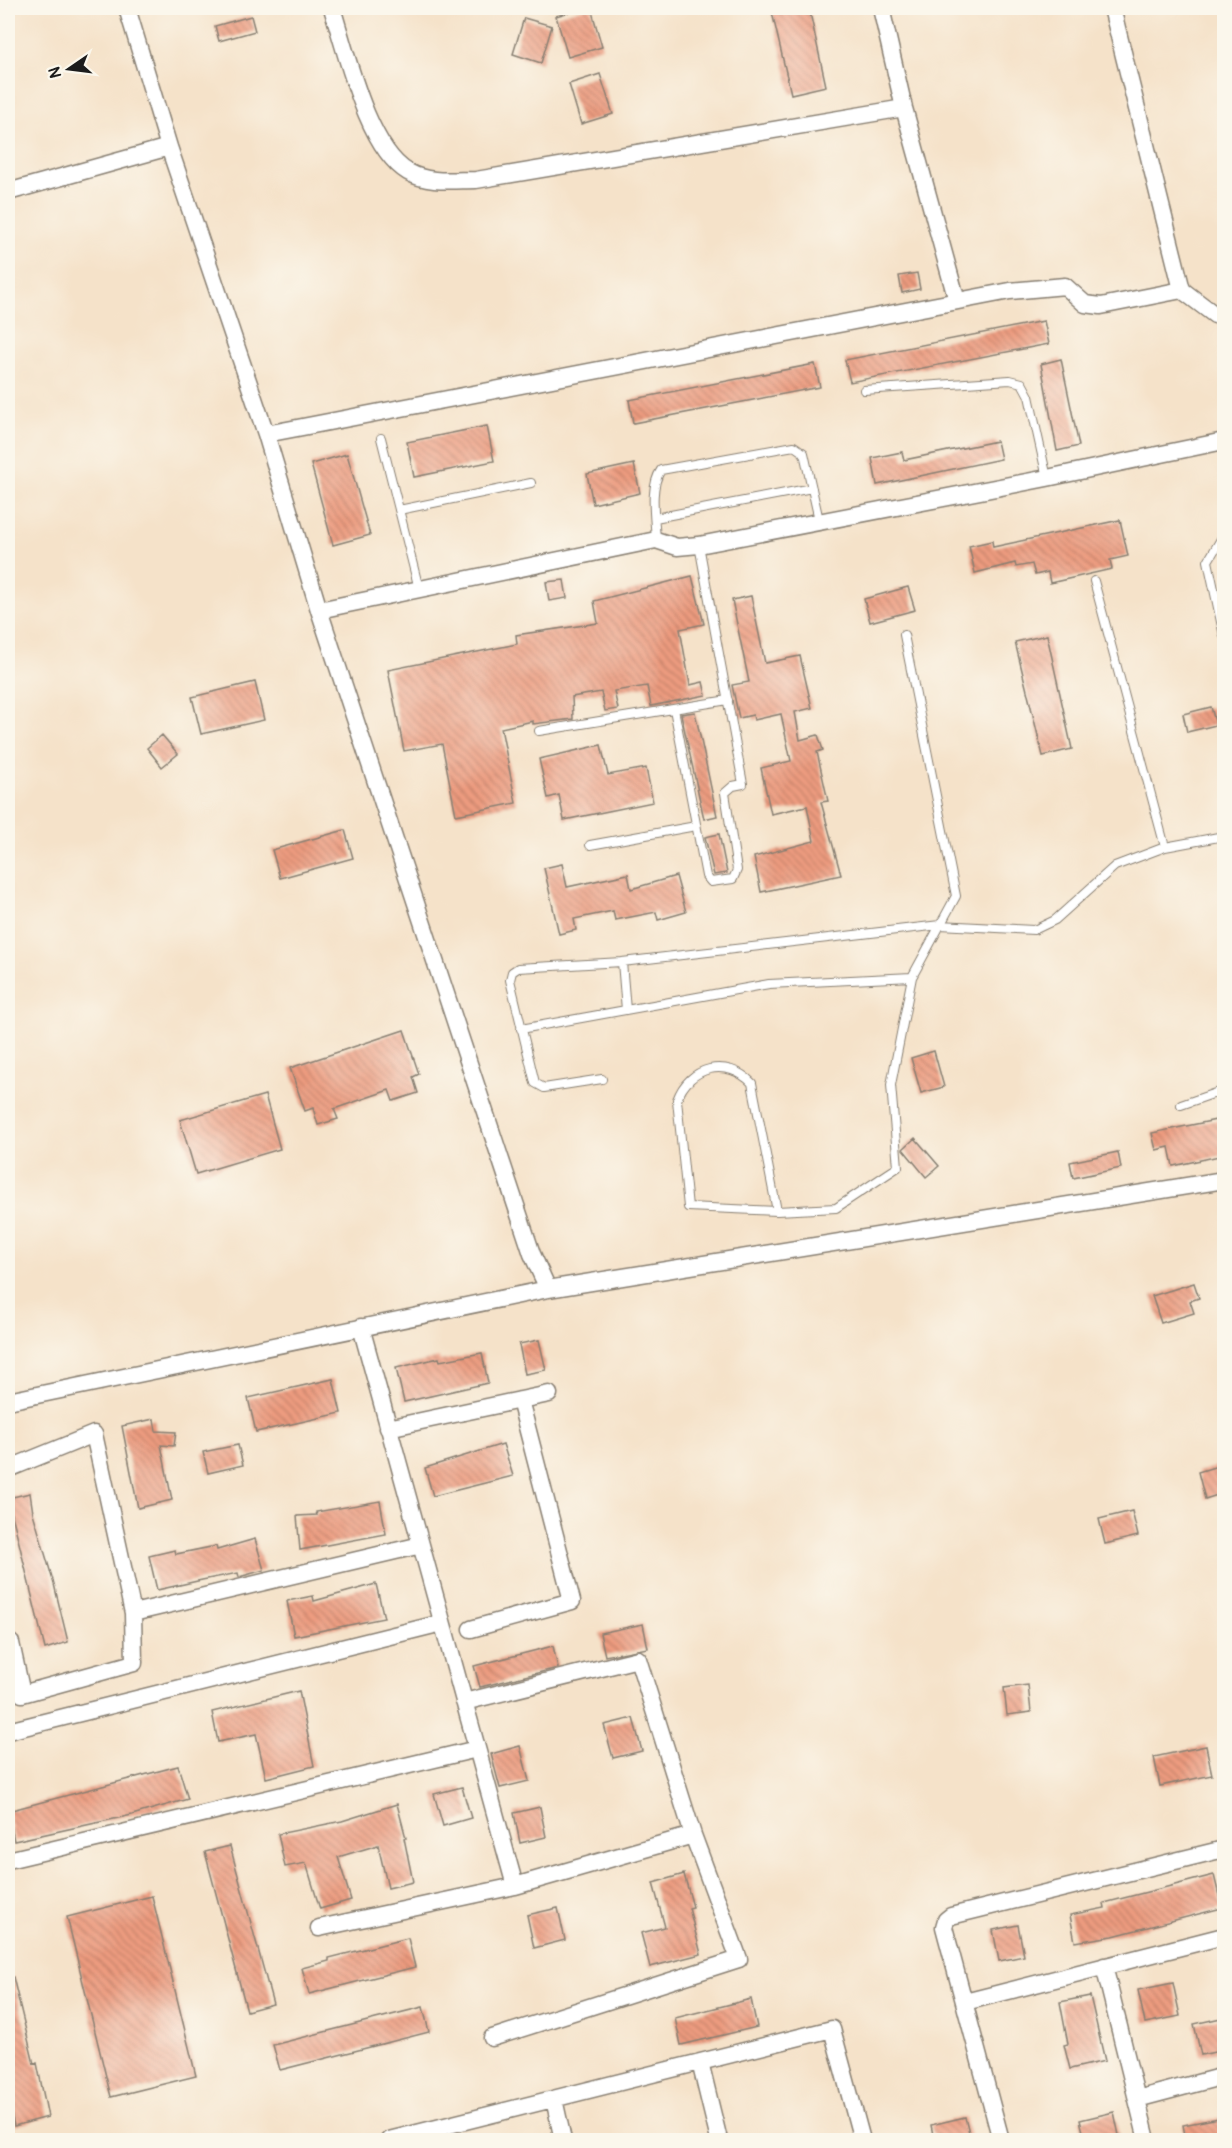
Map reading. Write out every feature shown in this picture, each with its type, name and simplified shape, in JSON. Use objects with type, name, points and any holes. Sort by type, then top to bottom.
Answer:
[{"type":"street","points":[[127,8],[169,147],[266,434],[319,610],[532,1254],[548,1289]]},
{"type":"street","points":[[332,8],[368,119],[386,150],[407,171],[435,181],[476,180],[904,108]]},
{"type":"street","points":[[881,8],[904,108],[957,301]]},
{"type":"street","points":[[1112,8],[1182,290],[1215,315],[1224,317]]},
{"type":"street","points":[[8,192],[169,147]]},
{"type":"street","points":[[266,434],[1010,291],[1065,286],[1085,304],[1101,306],[1182,290]]},
{"type":"street","points":[[319,610],[657,540],[677,547],[699,545],[819,520],[1047,478],[1224,441]]},
{"type":"street","points":[[8,1401],[548,1289],[1224,1180]]},
{"type":"street","points":[[361,1327],[515,1886]]},
{"type":"street","points":[[388,1428],[549,1394]]},
{"type":"street","points":[[471,1629],[572,1601],[520,1400]]},
{"type":"street","points":[[8,1469],[94,1434],[133,1613],[134,1663],[22,1694],[11,1643],[8,1644]]},
{"type":"street","points":[[133,1613],[421,1545]]},
{"type":"street","points":[[8,1731],[442,1623]]},
{"type":"street","points":[[464,1702],[638,1659],[693,1835],[739,1959],[492,2038]]},
{"type":"street","points":[[8,1860],[477,1749]]},
{"type":"street","points":[[319,1928],[515,1886],[693,1835]]},
{"type":"street","points":[[1001,2140],[944,1927],[946,1920],[951,1916],[1224,1849]]},
{"type":"street","points":[[965,2002],[1224,1936]]},
{"type":"street","points":[[1104,1966],[1147,2140]]},
{"type":"street","points":[[388,2140],[832,2029],[862,2140]]},
{"type":"street","points":[[700,2062],[719,2140]]},
{"type":"street","points":[[1137,2099],[1224,2076]]},
{"type":"street","points":[[554,2099],[563,2140]]},
{"type":"lane","points":[[864,390],[1010,380],[1023,383],[1029,396],[1047,478]]},
{"type":"lane","points":[[381,438],[419,590]]},
{"type":"lane","points":[[657,540],[656,477],[661,470],[794,446],[804,453],[819,520]]},
{"type":"lane","points":[[399,510],[531,483]]},
{"type":"lane","points":[[655,518],[812,488]]},
{"type":"lane","points":[[1224,534],[1208,561],[1224,636]]},
{"type":"lane","points":[[674,709],[706,876],[711,882],[733,879],[737,870],[725,793],[733,786],[743,784],[699,545]]},
{"type":"lane","points":[[1094,580],[1165,847]]},
{"type":"lane","points":[[777,1211],[752,1083],[742,1073],[725,1068],[694,1073],[682,1084],[677,1100],[688,1207],[777,1211],[836,1208],[898,1167],[891,1085],[912,977],[956,896],[904,635]]},
{"type":"lane","points":[[539,731],[728,700]]},
{"type":"lane","points":[[590,845],[696,826]]},
{"type":"lane","points":[[602,1079],[544,1088],[535,1083],[510,980],[512,972],[518,968],[622,962],[940,925],[1034,930],[1054,920],[1115,866],[1165,847],[1224,836]]},
{"type":"lane","points":[[622,962],[626,1010]]},
{"type":"lane","points":[[522,1029],[769,984],[912,977]]},
{"type":"lane","points":[[1181,1105],[1224,1089]]},
{"type":"building","points":[[591,8],[602,47],[568,57],[556,16]]},
{"type":"building","points":[[771,8],[809,8],[826,86],[791,94]]},
{"type":"building","points":[[251,16],[255,31],[219,41],[215,26]]},
{"type":"building","points":[[524,18],[552,26],[541,63],[513,54]]},
{"type":"building","points":[[600,74],[613,114],[581,124],[569,84]]},
{"type":"building","points":[[917,273],[920,289],[902,293],[899,276]]},
{"type":"building","points":[[1044,321],[1049,344],[850,382],[845,360]]},
{"type":"building","points":[[1061,359],[1079,446],[1057,451],[1041,364]]},
{"type":"building","points":[[815,364],[820,387],[633,423],[629,400]]},
{"type":"building","points":[[487,426],[494,461],[414,477],[407,442]]},
{"type":"building","points":[[997,441],[1001,459],[877,485],[872,458],[902,452],[904,460]]},
{"type":"building","points":[[347,454],[370,535],[333,545],[311,464]]},
{"type":"building","points":[[634,464],[640,493],[593,504],[587,474]]},
{"type":"building","points":[[1120,520],[1128,556],[1110,560],[1112,569],[1050,583],[1048,572],[1035,575],[1032,564],[1016,567],[1015,563],[975,573],[969,546],[992,541],[993,547]]},
{"type":"building","points":[[692,576],[704,624],[680,629],[690,685],[703,682],[706,695],[651,706],[647,686],[614,691],[618,709],[605,711],[601,692],[572,697],[573,719],[533,724],[533,721],[501,728],[516,803],[456,815],[442,744],[404,751],[388,670],[517,644],[516,635],[598,623],[594,601]]},
{"type":"building","points":[[564,580],[567,598],[549,601],[546,582]]},
{"type":"building","points":[[908,587],[915,610],[870,622],[864,599]]},
{"type":"building","points":[[751,596],[765,663],[800,656],[812,708],[795,712],[800,740],[818,735],[823,750],[817,752],[828,801],[821,802],[841,875],[761,892],[754,857],[814,841],[807,806],[771,814],[761,768],[791,761],[781,714],[754,720],[753,715],[739,718],[732,685],[749,682],[732,600]]},
{"type":"building","points":[[1047,635],[1072,749],[1043,756],[1015,642]]},
{"type":"building","points":[[255,682],[264,720],[201,734],[192,697]]},
{"type":"building","points":[[1211,707],[1216,725],[1187,732],[1183,714]]},
{"type":"building","points":[[695,712],[717,816],[704,819],[681,714]]},
{"type":"building","points":[[162,735],[178,754],[162,767],[147,748]]},
{"type":"building","points":[[601,745],[608,775],[646,768],[653,802],[564,820],[559,795],[548,798],[539,759]]},
{"type":"building","points":[[345,830],[353,858],[280,878],[272,850]]},
{"type":"building","points":[[719,834],[727,873],[714,875],[705,837]]},
{"type":"building","points":[[562,864],[567,887],[628,874],[631,889],[676,876],[686,912],[658,920],[656,912],[615,920],[613,911],[574,919],[576,930],[559,934],[544,868]]},
{"type":"building","points":[[404,1030],[419,1074],[413,1077],[418,1093],[393,1101],[389,1090],[334,1109],[338,1119],[318,1125],[313,1108],[305,1111],[290,1068]]},
{"type":"building","points":[[934,1051],[944,1087],[921,1093],[911,1058]]},
{"type":"building","points":[[265,1095],[280,1149],[196,1174],[180,1120]]},
{"type":"building","points":[[1221,1119],[1224,1155],[1173,1166],[1169,1147],[1156,1150],[1152,1133]]},
{"type":"building","points":[[915,1138],[939,1166],[926,1177],[903,1149]]},
{"type":"building","points":[[1118,1152],[1121,1168],[1073,1178],[1070,1162]]},
{"type":"building","points":[[1194,1283],[1199,1298],[1190,1301],[1194,1313],[1161,1323],[1152,1296]]},
{"type":"building","points":[[539,1340],[546,1370],[525,1374],[519,1344]]},
{"type":"building","points":[[482,1353],[488,1383],[404,1402],[396,1368],[439,1358],[440,1361]]},
{"type":"building","points":[[333,1379],[341,1413],[256,1432],[248,1398]]},
{"type":"building","points":[[154,1419],[156,1431],[176,1432],[174,1446],[161,1445],[172,1500],[138,1508],[122,1426]]},
{"type":"building","points":[[503,1444],[513,1476],[433,1496],[425,1468]]},
{"type":"building","points":[[238,1445],[243,1465],[208,1473],[203,1452]]},
{"type":"building","points":[[1224,1464],[1224,1493],[1205,1499],[1198,1472]]},
{"type":"building","points":[[30,1493],[33,1513],[68,1642],[45,1649],[8,1498]]},
{"type":"building","points":[[380,1501],[386,1534],[300,1550],[297,1516],[317,1515],[316,1512]]},
{"type":"building","points":[[1132,1511],[1138,1536],[1105,1544],[1099,1519]]},
{"type":"building","points":[[255,1539],[264,1570],[239,1577],[238,1573],[157,1590],[149,1556],[175,1550],[176,1554],[216,1546],[217,1550]]},
{"type":"building","points":[[376,1584],[384,1618],[294,1636],[287,1601],[313,1596],[314,1601]]},
{"type":"building","points":[[643,1624],[648,1648],[605,1656],[600,1633]]},
{"type":"building","points":[[553,1646],[558,1668],[480,1687],[474,1666]]},
{"type":"building","points":[[1028,1685],[1031,1712],[1007,1715],[1004,1688]]},
{"type":"building","points":[[299,1691],[314,1766],[266,1778],[256,1734],[218,1742],[212,1712]]},
{"type":"building","points":[[633,1718],[642,1751],[613,1758],[604,1725]]},
{"type":"building","points":[[520,1746],[529,1781],[500,1788],[491,1754]]},
{"type":"building","points":[[1206,1746],[1212,1775],[1160,1786],[1154,1757]]},
{"type":"building","points":[[178,1766],[188,1799],[132,1815],[14,1841],[8,1811]]},
{"type":"building","points":[[462,1787],[471,1818],[443,1826],[434,1794]]},
{"type":"building","points":[[397,1804],[406,1838],[404,1838],[413,1882],[388,1888],[378,1845],[338,1857],[351,1900],[320,1909],[306,1863],[285,1867],[278,1834],[342,1821]]},
{"type":"building","points":[[540,1807],[546,1837],[520,1843],[514,1813]]},
{"type":"building","points":[[230,1846],[273,2004],[247,2011],[205,1852]]},
{"type":"building","points":[[684,1874],[693,1907],[689,1908],[701,1954],[650,1967],[641,1933],[665,1927],[653,1883]]},
{"type":"building","points":[[1214,1875],[1222,1908],[1113,1936],[1075,1942],[1070,1915],[1105,1908],[1104,1903]]},
{"type":"building","points":[[152,1896],[196,2076],[111,2097],[67,1917]]},
{"type":"building","points":[[558,1908],[565,1940],[534,1948],[527,1915]]},
{"type":"building","points":[[1018,1925],[1024,1956],[999,1961],[993,1930]]},
{"type":"building","points":[[408,1938],[415,1967],[309,1994],[302,1968],[329,1961],[329,1958]]},
{"type":"building","points":[[8,1977],[13,1977],[34,2064],[37,2063],[48,2117],[14,2126],[8,2100]]},
{"type":"building","points":[[1173,1983],[1180,2016],[1145,2023],[1138,1990]]},
{"type":"building","points":[[1090,1996],[1105,2061],[1070,2069],[1064,2045],[1068,2044],[1060,2002]]},
{"type":"building","points":[[751,1999],[757,2027],[681,2045],[675,2018]]},
{"type":"building","points":[[423,2007],[429,2032],[280,2070],[273,2045]]},
{"type":"building","points":[[1221,2018],[1224,2050],[1201,2055],[1194,2024]]},
{"type":"building","points":[[1114,2112],[1120,2140],[1085,2140],[1080,2120]]},
{"type":"building","points":[[965,2117],[970,2136],[934,2140],[931,2125]]},
{"type":"building","points":[[1224,2117],[1224,2140],[1186,2140],[1183,2125]]}]
